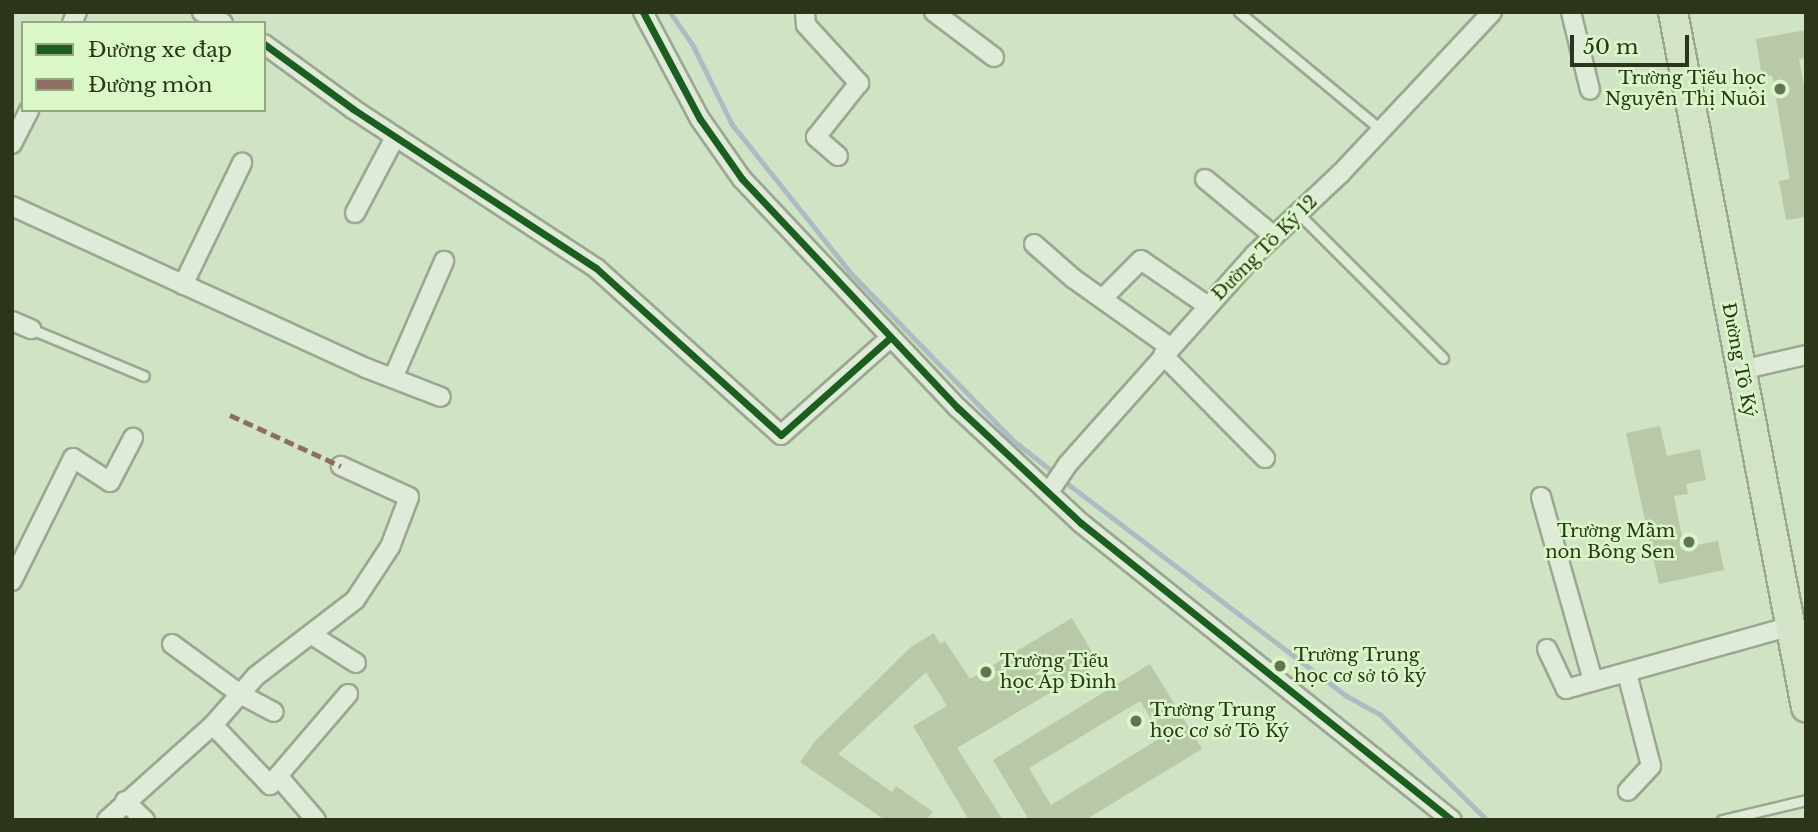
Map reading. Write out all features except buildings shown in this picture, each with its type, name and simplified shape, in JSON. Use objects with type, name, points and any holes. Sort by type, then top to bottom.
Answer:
[{"type":"main road","name":"Đường Tô Ký","points":[[1673,12],[1750,368]]},
{"type":"main road","name":"Đường Tô Ký","points":[[1690,12],[1750,368],[1798,621],[1806,707]]},
{"type":"street","points":[[202,12],[219,21]]},
{"type":"street","points":[[643,12],[700,119],[741,179],[958,408],[1291,694],[1452,820]]},
{"type":"street","points":[[805,12],[806,25],[859,83],[816,137],[838,156]]},
{"type":"street","points":[[934,12],[994,57]]},
{"type":"street","name":"Đường Tô Ký 12","points":[[1052,489],[1067,465],[1208,306],[1381,130],[1492,12]]},
{"type":"street","points":[[1571,12],[1590,90]]},
{"type":"street","points":[[266,45],[395,137],[596,268],[781,435],[891,337]]},
{"type":"street","points":[[12,145],[28,112]]},
{"type":"street","points":[[355,213],[395,137]]},
{"type":"street","points":[[183,285],[242,163]]},
{"type":"street","points":[[1205,179],[1274,236]]},
{"type":"street","points":[[12,205],[183,285],[441,397]]},
{"type":"street","points":[[1034,244],[1074,279],[1104,297],[1167,351],[1265,458]]},
{"type":"street","points":[[1104,297],[1141,260],[1208,306]]},
{"type":"street","points":[[393,378],[444,261]]},
{"type":"street","points":[[12,321],[31,329]]},
{"type":"street","points":[[1750,368],[1806,355]]},
{"type":"street","points":[[12,581],[73,458],[110,482],[133,438]]},
{"type":"street","points":[[107,820],[125,801],[213,725],[256,676],[355,600],[407,513],[409,497],[341,466]]},
{"type":"street","points":[[1541,497],[1593,681]]},
{"type":"street","points":[[1547,649],[1566,689],[1798,621]]},
{"type":"street","points":[[312,635],[356,663]]},
{"type":"street","points":[[172,644],[240,694],[274,712]]},
{"type":"street","points":[[1627,673],[1651,766],[1628,791]]},
{"type":"street","points":[[213,725],[270,785],[348,694]]},
{"type":"street","points":[[278,776],[316,820]]},
{"type":"street","points":[[125,801],[145,820]]},
{"type":"lane","points":[[1238,12],[1381,130]]},
{"type":"lane","points":[[1298,213],[1443,358]]},
{"type":"lane","points":[[31,329],[144,376]]},
{"type":"lane","points":[[1722,820],[1806,800]]},
{"type":"waterway","points":[[670,12],[693,45],[732,124],[851,273],[1014,441],[1056,474]]},
{"type":"waterway","points":[[1063,480],[1347,696],[1380,714],[1487,820]]},
{"type":"marked path","points":[[230,415],[341,466]]},
{"type":"cycle path","points":[[643,12],[700,119],[742,179],[958,408],[1081,523],[1452,820]]},
{"type":"cycle path","points":[[266,45],[353,109],[596,268],[781,435],[891,337]]},
{"type":"place","name":"Trường Tiểu học Nguyễn Thị Nuôi","points":[[1780,89]]},
{"type":"place","name":"Trường Mầm non Bông Sen","points":[[1689,542]]},
{"type":"place","name":"Trường Trung học cơ sở tô ký","points":[[1280,666]]},
{"type":"place","name":"Trường Tiểu học Ấp Đình","points":[[986,672]]},
{"type":"place","name":"Trường Trung học cơ sở Tô Ký","points":[[1136,721]]}]
